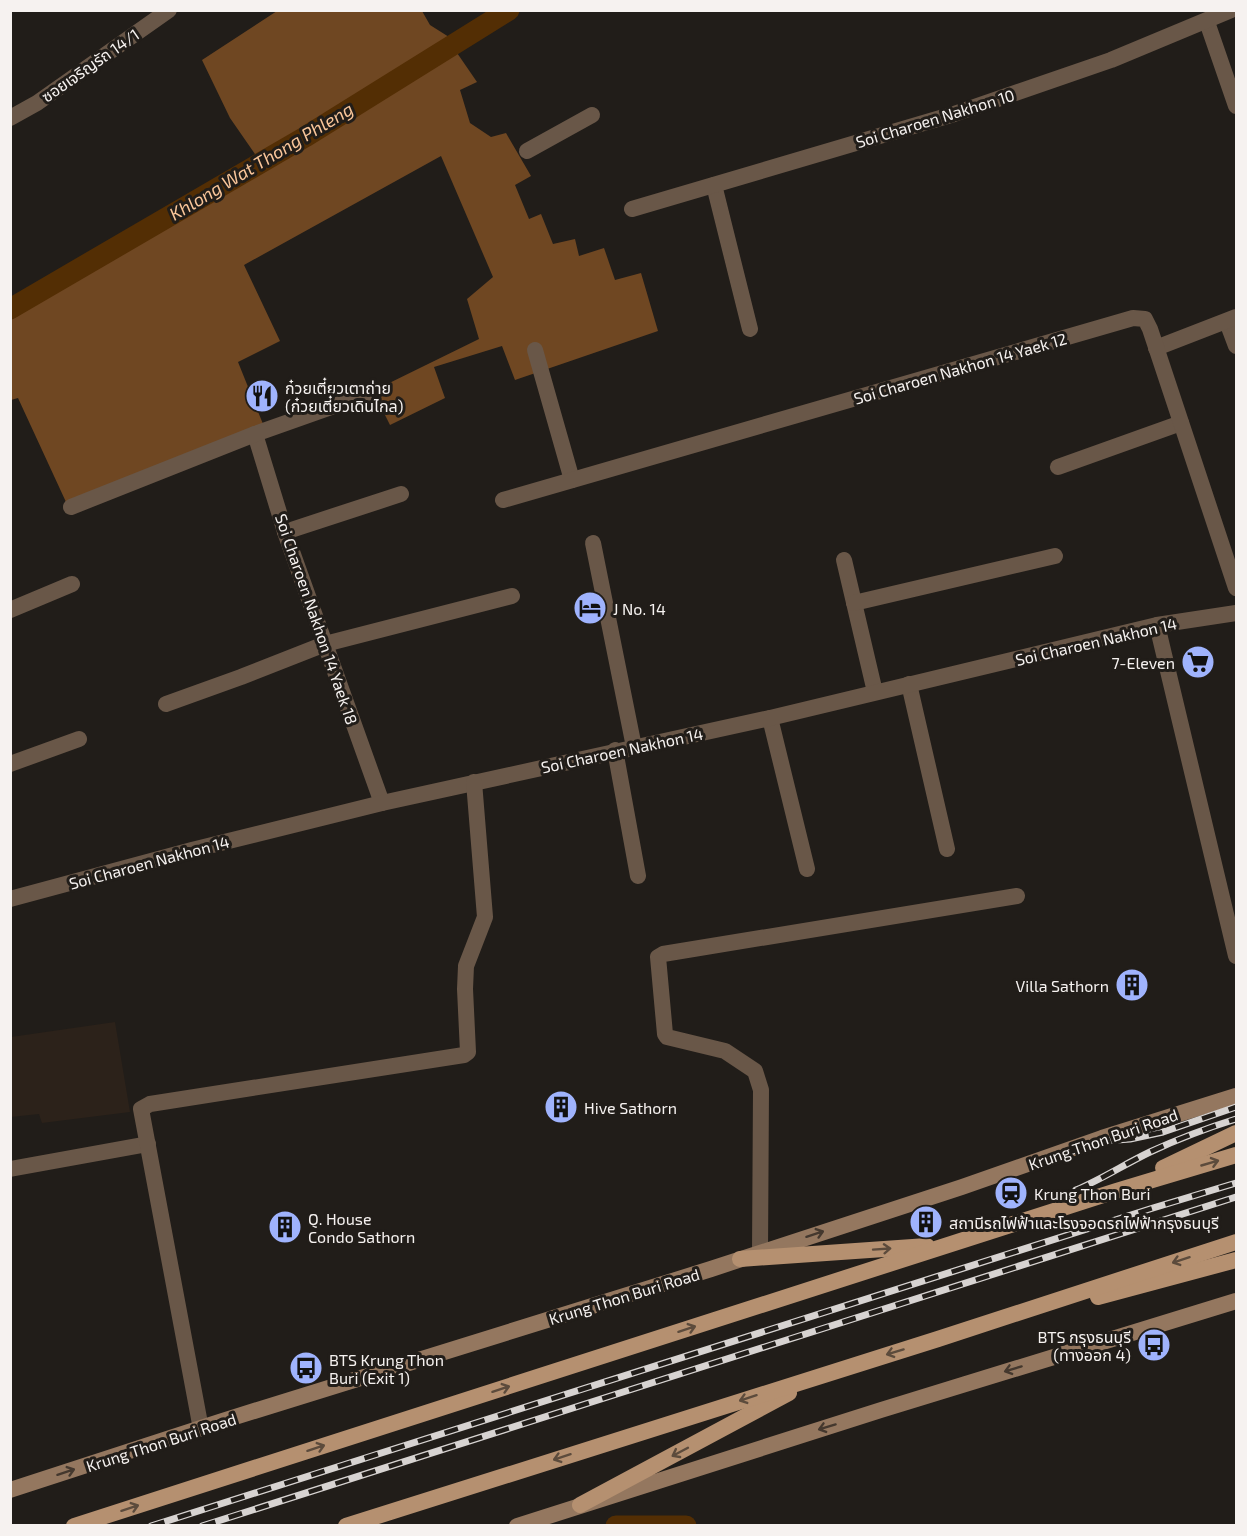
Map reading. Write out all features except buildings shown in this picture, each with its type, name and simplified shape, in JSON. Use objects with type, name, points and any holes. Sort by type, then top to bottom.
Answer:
[{"type":"main road","name":"Krung Thon Buri Road","points":[[10,1490],[740,1259],[962,1187],[1102,1138],[1236,1096]]},
{"type":"main road","points":[[1116,1191],[1236,1133]]},
{"type":"main road","points":[[74,1526],[1116,1191],[1236,1155]]},
{"type":"main road","points":[[346,1526],[938,1339],[1236,1242]]},
{"type":"main road","points":[[740,1259],[954,1244]]},
{"type":"main road","points":[[938,1339],[1236,1260]]},
{"type":"main road","points":[[517,1526],[858,1417],[1236,1301]]},
{"type":"main road","points":[[580,1505],[824,1374]]},
{"type":"street","name":"ซอยเจริญรัถ 14/1","points":[[10,118],[37,103],[169,10]]},
{"type":"street","points":[[1218,15],[1236,106]]},
{"type":"street","name":"Soi Charoen Nakhon 10","points":[[632,209],[954,114],[1111,60],[1218,15]]},
{"type":"street","points":[[527,151],[592,115]]},
{"type":"street","points":[[714,184],[750,329]]},
{"type":"street","name":"Soi Charoen Nakhon 14 Yaek 12","points":[[502,500],[1133,318],[1145,319],[1236,588]]},
{"type":"street","points":[[1156,348],[1232,320],[1236,346]]},
{"type":"street","points":[[535,350],[572,480]]},
{"type":"street","points":[[71,507],[255,434],[368,394]]},
{"type":"street","points":[[1058,468],[1181,423]]},
{"type":"street","name":"Soi Charoen Nakhon 14 Yaek 18","points":[[255,434],[285,532],[381,803]]},
{"type":"street","points":[[285,532],[400,494]]},
{"type":"street","points":[[593,543],[634,747]]},
{"type":"street","points":[[854,603],[1055,555]]},
{"type":"street","points":[[844,560],[875,692]]},
{"type":"street","points":[[10,610],[72,584]]},
{"type":"street","points":[[166,704],[325,644],[512,596]]},
{"type":"street","name":"Soi Charoen Nakhon 14","points":[[10,899],[192,850],[381,803],[615,750],[770,718],[1158,625],[1236,613]]},
{"type":"street","points":[[1158,625],[1234,931],[1236,956]]},
{"type":"street","points":[[909,684],[947,849]]},
{"type":"street","points":[[770,718],[807,869]]},
{"type":"street","points":[[10,764],[79,739]]},
{"type":"street","points":[[615,750],[638,876]]},
{"type":"street","points":[[201,1429],[141,1109],[145,1105],[464,1055],[468,1052],[466,966],[485,917],[474,782]]},
{"type":"street","points":[[760,1252],[760,1090],[754,1071],[725,1051],[667,1037],[658,957],[663,954],[1017,896]]},
{"type":"street","points":[[10,1169],[148,1144]]},
{"type":"shaded area","points":[[277,11],[422,11],[430,25],[449,37],[257,157],[230,118],[202,60]]},
{"type":"shaded area","points":[[455,50],[477,82],[460,90],[470,123],[491,137],[506,133],[531,176],[515,185],[529,219],[541,214],[553,244],[575,239],[579,256],[604,248],[615,280],[641,273],[658,331],[515,380],[502,346],[434,367],[445,398],[390,425],[373,391],[479,339],[467,299],[493,277],[441,156],[244,265],[280,341],[238,362],[263,424],[66,502],[18,398],[11,400],[11,320]]},
{"type":"shaded area","points":[[115,1022],[130,1112],[42,1123],[39,1114],[11,1117],[11,1037]]},
{"type":"waterway","name":"Khlong Wat Thong Phleng","points":[[10,309],[305,137],[509,10]]},
{"type":"waterway","points":[[616,1526],[686,1526]]},
{"type":"railway","points":[[1067,1153],[1104,1141],[1130,1139],[1163,1132],[1236,1107]]},
{"type":"railway","points":[[1076,1190],[1161,1147],[1236,1119]]},
{"type":"railway","points":[[151,1526],[1236,1183]]},
{"type":"railway","points":[[202,1526],[1236,1197]]},
{"type":"place","name":"ก๋วยเตี๋ยวเตาถ่าย (ก๋วยเตี๋ยวเดินไกล)","points":[[262,396]]},
{"type":"place","name":"J No. 14","points":[[590,608]]},
{"type":"place","name":"7-Eleven","points":[[1198,662]]},
{"type":"place","name":"Villa Sathorn","points":[[1132,985]]},
{"type":"place","name":"Hive Sathorn","points":[[561,1107]]},
{"type":"place","name":"Krung Thon Buri","points":[[1011,1193]]},
{"type":"place","name":"สถานีรถไฟฟ้าและโรงจอดรถไฟฟ้ากรุงธนบุรี","points":[[926,1222]]},
{"type":"place","name":"Q. House Condo Sathorn","points":[[285,1227]]},
{"type":"place","name":"BTS กรุงธนบุรี (ทางออก 4)","points":[[1154,1345]]},
{"type":"place","name":"BTS Krung Thon Buri (Exit 1)","points":[[306,1368]]}]
